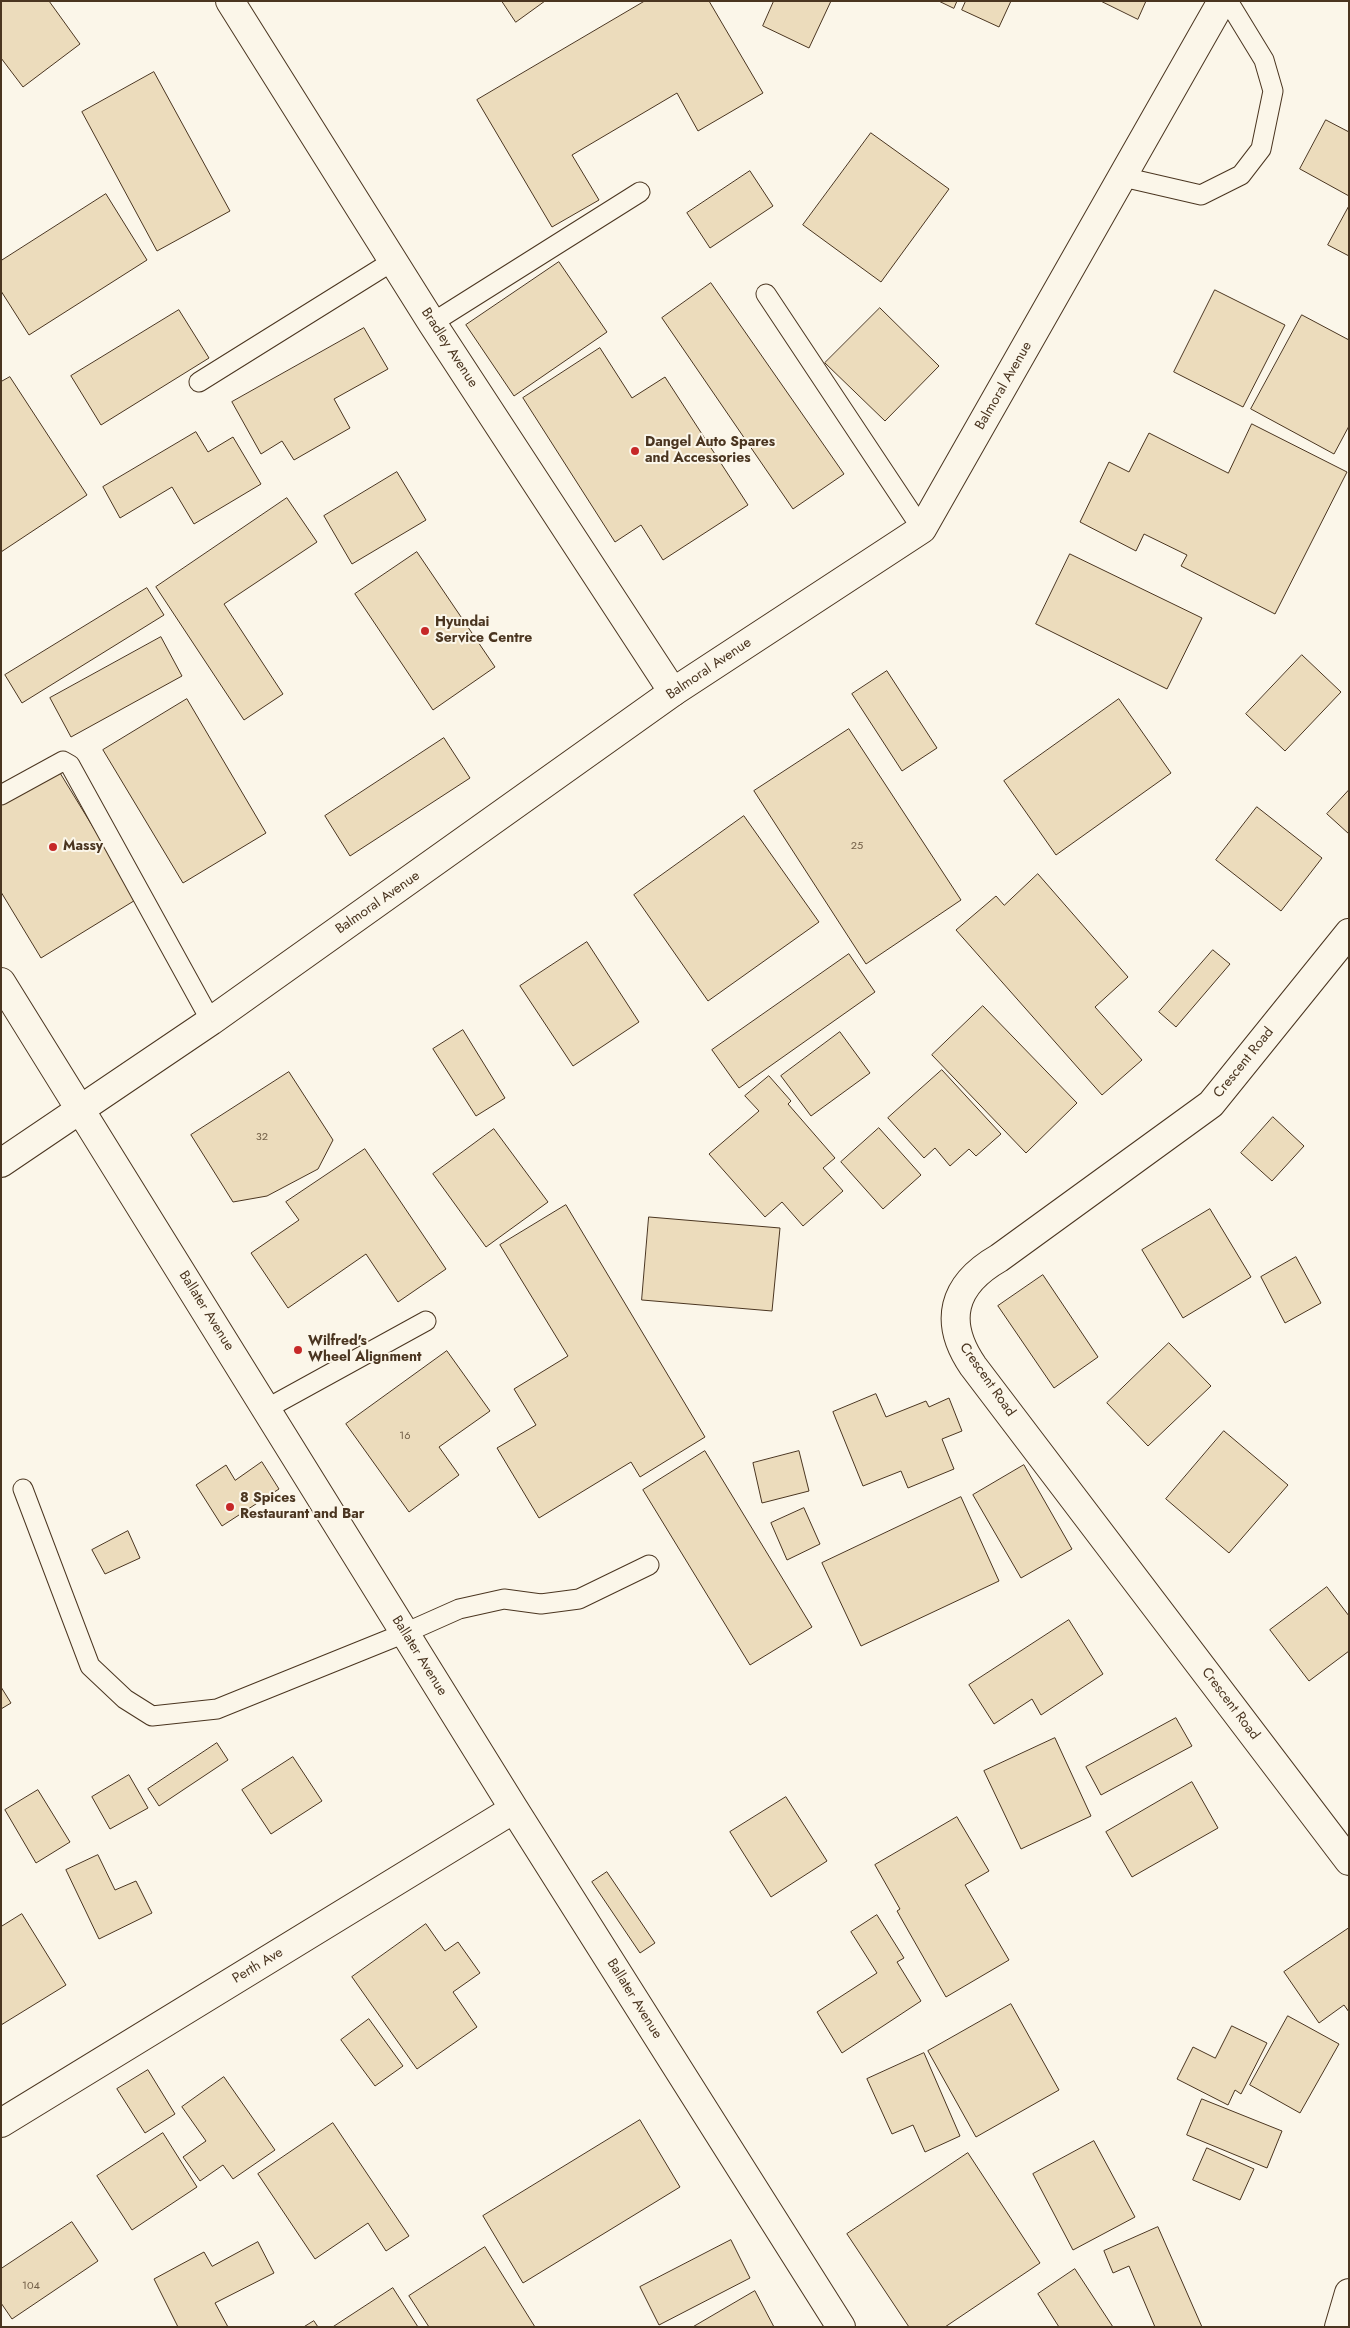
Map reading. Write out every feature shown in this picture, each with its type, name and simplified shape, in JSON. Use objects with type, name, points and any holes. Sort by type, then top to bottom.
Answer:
[{"type":"street","name":"Bradley Avenue","points":[[230,1],[432,323],[673,692]]},
{"type":"street","name":"Balmoral Avenue","points":[[1,1163],[211,1022],[673,692],[922,529],[1222,1]]},
{"type":"street","name":"Crescent Road","points":[[1349,933],[1210,1104],[998,1258],[980,1269],[966,1286],[957,1306],[956,1327],[961,1348],[973,1366],[1349,1861]]},
{"type":"street","name":"Ballater Avenue","points":[[1,982],[514,1809],[841,2327]]},
{"type":"street","name":"Perth Ave","points":[[1,2122],[514,1809]]},
{"type":"street","points":[[1339,2327],[1349,2293]]},
{"type":"lane","points":[[1123,176],[1201,195],[1241,175],[1261,149],[1273,91],[1264,60],[1228,1]]},
{"type":"lane","points":[[432,323],[640,192]]},
{"type":"lane","points":[[200,382],[394,261]]},
{"type":"lane","points":[[766,294],[922,529]]},
{"type":"lane","points":[[1,795],[62,761],[70,765],[211,1022]]},
{"type":"lane","points":[[266,1409],[426,1321]]},
{"type":"lane","points":[[23,1489],[90,1666],[125,1699],[152,1716],[217,1709],[405,1633],[459,1609],[504,1599],[541,1604],[579,1599],[649,1565]]},
{"type":"building","points":[[1,1],[49,1],[80,44],[23,87],[1,58]]},
{"type":"building","points":[[502,1],[545,1],[516,22]]},
{"type":"building","points":[[645,1],[709,1],[763,93],[698,131],[677,93],[572,155],[599,200],[552,227],[477,100]]},
{"type":"building","points":[[774,1],[831,1],[809,48],[763,26]]},
{"type":"building","points":[[939,1],[957,1],[954,8]]},
{"type":"building","points":[[966,1],[1011,1],[999,27],[962,10]]},
{"type":"building","points":[[1101,1],[1146,1],[1138,19]]},
{"type":"building","points":[[154,72],[230,211],[157,251],[82,112]]},
{"type":"building","points":[[1326,120],[1349,132],[1349,196],[1300,169]]},
{"type":"building","points":[[871,133],[949,189],[881,282],[803,225]]},
{"type":"building","points":[[750,171],[773,206],[710,248],[687,213]]},
{"type":"building","points":[[106,194],[147,260],[29,335],[1,291],[1,261]]},
{"type":"building","points":[[1349,206],[1349,256],[1328,245]]},
{"type":"building","points":[[559,262],[607,332],[514,396],[466,325]]},
{"type":"building","points":[[711,283],[844,474],[793,509],[662,318]]},
{"type":"building","points":[[1215,290],[1285,325],[1243,407],[1174,372]]},
{"type":"building","points":[[880,308],[939,366],[885,421],[825,363]]},
{"type":"building","points":[[179,310],[209,358],[101,425],[71,376]]},
{"type":"building","points":[[1302,315],[1349,340],[1349,426],[1334,454],[1251,409]]},
{"type":"building","points":[[364,328],[388,369],[334,399],[350,428],[294,460],[282,441],[261,454],[232,402]]},
{"type":"building","name":"Dangel Auto Spares and Accessories","points":[[600,348],[632,398],[665,377],[748,505],[663,560],[641,525],[615,542],[523,398]]},
{"type":"building","points":[[10,377],[87,495],[1,552],[1,382]]},
{"type":"building","points":[[1252,424],[1347,472],[1275,614],[1181,566],[1187,555],[1144,534],[1136,551],[1080,522],[1109,462],[1129,472],[1149,433],[1228,473]]},
{"type":"building","points":[[196,432],[208,452],[233,437],[261,484],[194,524],[172,487],[120,518],[103,487]]},
{"type":"building","points":[[397,472],[426,520],[352,564],[324,516]]},
{"type":"building","points":[[287,498],[317,542],[224,604],[283,694],[244,720],[156,587]]},
{"type":"building","name":"Hyundai Service Centre","points":[[417,552],[495,667],[433,710],[355,594]]},
{"type":"building","points":[[1070,554],[1202,618],[1167,689],[1036,624]]},
{"type":"building","points":[[147,588],[164,615],[22,703],[5,675]]},
{"type":"building","points":[[161,637],[182,676],[71,737],[50,698]]},
{"type":"building","points":[[1302,655],[1341,692],[1285,751],[1246,714]]},
{"type":"building","points":[[887,671],[937,748],[902,771],[852,694]]},
{"type":"building","points":[[187,699],[266,833],[183,883],[103,750]]},
{"type":"building","points":[[1119,699],[1171,773],[1056,855],[1004,781]]},
{"type":"building","points":[[849,729],[961,900],[866,964],[754,791]]},
{"type":"building","points":[[444,738],[470,778],[350,856],[325,816]]},
{"type":"building","name":"Massy","points":[[57,768],[137,899],[41,958],[1,892],[1,802]]},
{"type":"building","points":[[1349,790],[1349,834],[1327,814]]},
{"type":"building","points":[[1257,807],[1322,858],[1281,911],[1216,860]]},
{"type":"building","points":[[744,816],[819,922],[708,1001],[634,895]]},
{"type":"building","points":[[1038,874],[1128,977],[1095,1007],[1142,1060],[1102,1095],[956,930],[996,896],[1004,905]]},
{"type":"building","points":[[587,942],[639,1022],[573,1066],[520,986]]},
{"type":"building","points":[[1213,950],[1230,964],[1176,1027],[1159,1012]]},
{"type":"building","points":[[849,954],[875,992],[739,1088],[712,1050]]},
{"type":"building","points":[[983,1006],[1077,1103],[1026,1153],[932,1055]]},
{"type":"building","points":[[463,1030],[505,1098],[476,1116],[433,1049]]},
{"type":"building","points":[[840,1032],[870,1073],[811,1116],[781,1076]]},
{"type":"building","points":[[942,1070],[1001,1134],[976,1156],[969,1149],[950,1166],[935,1148],[924,1158],[888,1118]]},
{"type":"building","points":[[289,1072],[333,1140],[318,1169],[267,1196],[233,1202],[191,1135]]},
{"type":"building","points":[[769,1076],[791,1101],[788,1104],[835,1158],[823,1168],[843,1191],[803,1226],[782,1202],[765,1217],[709,1154],[759,1111],[745,1096]]},
{"type":"building","points":[[1273,1117],[1304,1146],[1272,1181],[1241,1153]]},
{"type":"building","points":[[879,1128],[921,1175],[883,1209],[841,1162]]},
{"type":"building","points":[[494,1129],[548,1202],[486,1247],[433,1174]]},
{"type":"building","points":[[365,1149],[446,1269],[398,1302],[366,1254],[288,1308],[251,1253],[299,1220],[286,1202]]},
{"type":"building","points":[[566,1205],[705,1437],[640,1477],[631,1462],[539,1518],[497,1448],[536,1425],[514,1389],[568,1356],[500,1245]]},
{"type":"building","points":[[1210,1209],[1251,1277],[1183,1318],[1142,1250]]},
{"type":"building","points":[[649,1217],[780,1228],[772,1311],[642,1300]]},
{"type":"building","points":[[1296,1257],[1321,1303],[1285,1323],[1261,1277]]},
{"type":"building","points":[[1043,1275],[1098,1357],[1054,1388],[998,1306]]},
{"type":"building","points":[[1169,1343],[1211,1386],[1148,1446],[1107,1403]]},
{"type":"building","points":[[447,1351],[490,1411],[439,1447],[459,1475],[409,1512],[346,1424]]},
{"type":"building","points":[[876,1394],[886,1417],[926,1401],[929,1407],[949,1398],[962,1431],[942,1439],[954,1469],[908,1488],[901,1471],[863,1486],[833,1412]]},
{"type":"building","points":[[1224,1431],[1288,1485],[1229,1553],[1166,1499]]},
{"type":"building","points":[[705,1451],[812,1627],[750,1665],[643,1490]]},
{"type":"building","points":[[799,1451],[809,1491],[762,1503],[753,1463]]},
{"type":"building","name":"8 Spices Restaurant and Bar","points":[[262,1462],[279,1489],[222,1526],[196,1485],[226,1465],[235,1480]]},
{"type":"building","points":[[1024,1465],[1072,1549],[1021,1578],[973,1495]]},
{"type":"building","points":[[961,1497],[999,1581],[861,1646],[822,1563]]},
{"type":"building","points":[[804,1508],[820,1544],[787,1560],[771,1523]]},
{"type":"building","points":[[128,1531],[140,1558],[105,1574],[92,1550]]},
{"type":"building","points":[[1327,1587],[1349,1616],[1349,1651],[1309,1681],[1270,1630]]},
{"type":"building","points":[[1069,1620],[1103,1674],[1041,1715],[1032,1699],[994,1724],[969,1685]]},
{"type":"building","points":[[1,1687],[11,1703],[1,1709]]},
{"type":"building","points":[[1176,1718],[1192,1746],[1101,1795],[1086,1767]]},
{"type":"building","points":[[1055,1738],[1091,1816],[1021,1849],[984,1771]]},
{"type":"building","points":[[217,1743],[228,1760],[159,1806],[148,1789]]},
{"type":"building","points":[[293,1757],[322,1801],[271,1834],[242,1790]]},
{"type":"building","points":[[129,1775],[148,1808],[110,1829],[92,1797]]},
{"type":"building","points":[[1192,1782],[1218,1828],[1132,1877],[1106,1832]]},
{"type":"building","points":[[38,1790],[70,1842],[36,1863],[5,1810]]},
{"type":"building","points":[[786,1797],[827,1861],[771,1897],[730,1832]]},
{"type":"building","points":[[957,1817],[989,1871],[965,1885],[1009,1960],[946,1997],[897,1911],[900,1909],[875,1865]]},
{"type":"building","points":[[98,1855],[115,1890],[136,1881],[152,1913],[99,1939],[66,1870]]},
{"type":"building","points":[[607,1872],[655,1943],[640,1953],[592,1882]]},
{"type":"building","points":[[22,1914],[66,1985],[1,2025],[1,1927]]},
{"type":"building","points":[[877,1915],[904,1958],[897,1962],[921,2001],[842,2053],[817,2012],[877,1973],[851,1932]]},
{"type":"building","points":[[426,1924],[445,1951],[458,1942],[480,1973],[453,1992],[477,2027],[417,2069],[352,1977]]},
{"type":"building","points":[[1349,1928],[1349,2012],[1344,2005],[1319,2023],[1284,1972]]},
{"type":"building","points":[[1011,2004],[1059,2090],[976,2137],[928,2051]]},
{"type":"building","points":[[1288,2016],[1339,2044],[1300,2113],[1250,2085]]},
{"type":"building","points":[[369,2019],[403,2066],[375,2086],[341,2040]]},
{"type":"building","points":[[1232,2026],[1267,2043],[1241,2094],[1235,2090],[1228,2105],[1177,2079],[1193,2047],[1215,2058]]},
{"type":"building","points":[[924,2053],[960,2136],[925,2152],[913,2125],[892,2134],[867,2079]]},
{"type":"building","points":[[148,2070],[175,2114],[145,2133],[117,2089]]},
{"type":"building","points":[[224,2077],[275,2150],[233,2179],[223,2165],[200,2181],[183,2157],[206,2141],[182,2107]]},
{"type":"building","points":[[1202,2099],[1282,2131],[1267,2168],[1187,2135]]},
{"type":"building","points":[[640,2120],[680,2187],[523,2283],[483,2216]]},
{"type":"building","points":[[333,2123],[409,2236],[386,2251],[368,2223],[315,2259],[258,2174]]},
{"type":"building","points":[[163,2133],[197,2187],[132,2230],[97,2176]]},
{"type":"building","points":[[1094,2141],[1135,2217],[1073,2250],[1033,2174]]},
{"type":"building","points":[[1207,2148],[1254,2169],[1240,2200],[1193,2180]]},
{"type":"building","points":[[968,2153],[1040,2263],[945,2327],[909,2327],[847,2234]]},
{"type":"building","points":[[72,2222],[98,2261],[12,2319],[1,2303],[1,2269]]},
{"type":"building","points":[[1158,2227],[1202,2327],[1155,2327],[1129,2266],[1113,2273],[1104,2251]]},
{"type":"building","points":[[731,2240],[750,2278],[659,2325],[640,2287]]},
{"type":"building","points":[[258,2242],[274,2273],[215,2303],[228,2327],[178,2327],[154,2279],[204,2252],[212,2266]]},
{"type":"building","points":[[485,2247],[535,2327],[429,2327],[409,2296]]},
{"type":"building","points":[[1075,2269],[1113,2327],[1059,2327],[1038,2294]]},
{"type":"building","points":[[393,2288],[418,2327],[333,2327]]},
{"type":"building","points":[[755,2291],[774,2327],[693,2327]]},
{"type":"building","points":[[314,2321],[318,2327],[304,2327]]},
{"type":"place","name":"Dangel Auto Spares and Accessories","points":[[635,451]]},
{"type":"place","name":"Hyundai Service Centre","points":[[425,631]]},
{"type":"place","name":"Massy","points":[[53,847]]},
{"type":"place","name":"Wilfred's Wheel Alignment","points":[[298,1350]]},
{"type":"place","name":"8 Spices Restaurant and Bar","points":[[230,1507]]}]
